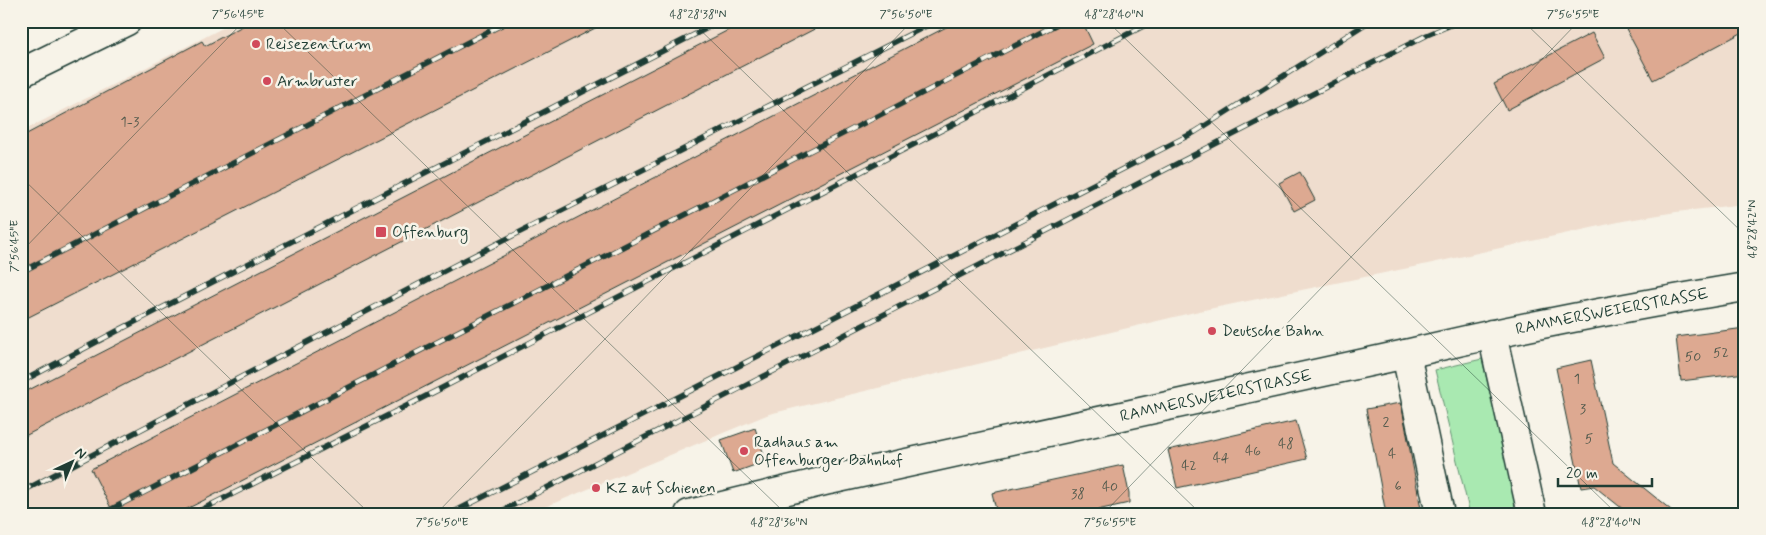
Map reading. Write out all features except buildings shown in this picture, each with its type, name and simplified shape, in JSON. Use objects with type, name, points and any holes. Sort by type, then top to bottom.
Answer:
[{"type":"street","points":[[21,73],[127,21]]},
{"type":"street","name":"RAMMERSWEIERSTRASSE","points":[[689,514],[782,503],[829,480],[1492,334],[1745,287]]},
{"type":"street","points":[[1492,334],[1532,514]]},
{"type":"street","points":[[1406,354],[1440,514]]},
{"type":"shaded area","points":[[236,21],[1745,21],[1745,204],[1676,212],[1623,221],[1423,265],[1199,311],[769,414],[528,514],[21,514],[21,132]]},
{"type":"green space","points":[[1482,359],[1519,514],[1470,514],[1435,370]]},
{"type":"railway","points":[[21,272],[509,21]]},
{"type":"railway","points":[[21,382],[721,21]]},
{"type":"railway","points":[[21,492],[465,260],[936,21]]},
{"type":"railway","points":[[102,514],[1063,21]]},
{"type":"railway","points":[[193,514],[438,390],[1153,21]]},
{"type":"railway","points":[[450,514],[1195,132],[1370,21]]},
{"type":"railway","points":[[496,514],[1427,35],[1460,21]]},
{"type":"place","name":"Reisezentrum","points":[[256,44]]},
{"type":"place","name":"Armbruster","points":[[267,81]]},
{"type":"place","name":"Offenburg","points":[[381,232]]},
{"type":"place","name":"Deutsche Bahn","points":[[1212,331]]},
{"type":"place","name":"Radhaus am Offenburger Bahnhof","points":[[744,451]]},
{"type":"place","name":"KZ auf Schienen","points":[[596,488]]}]
